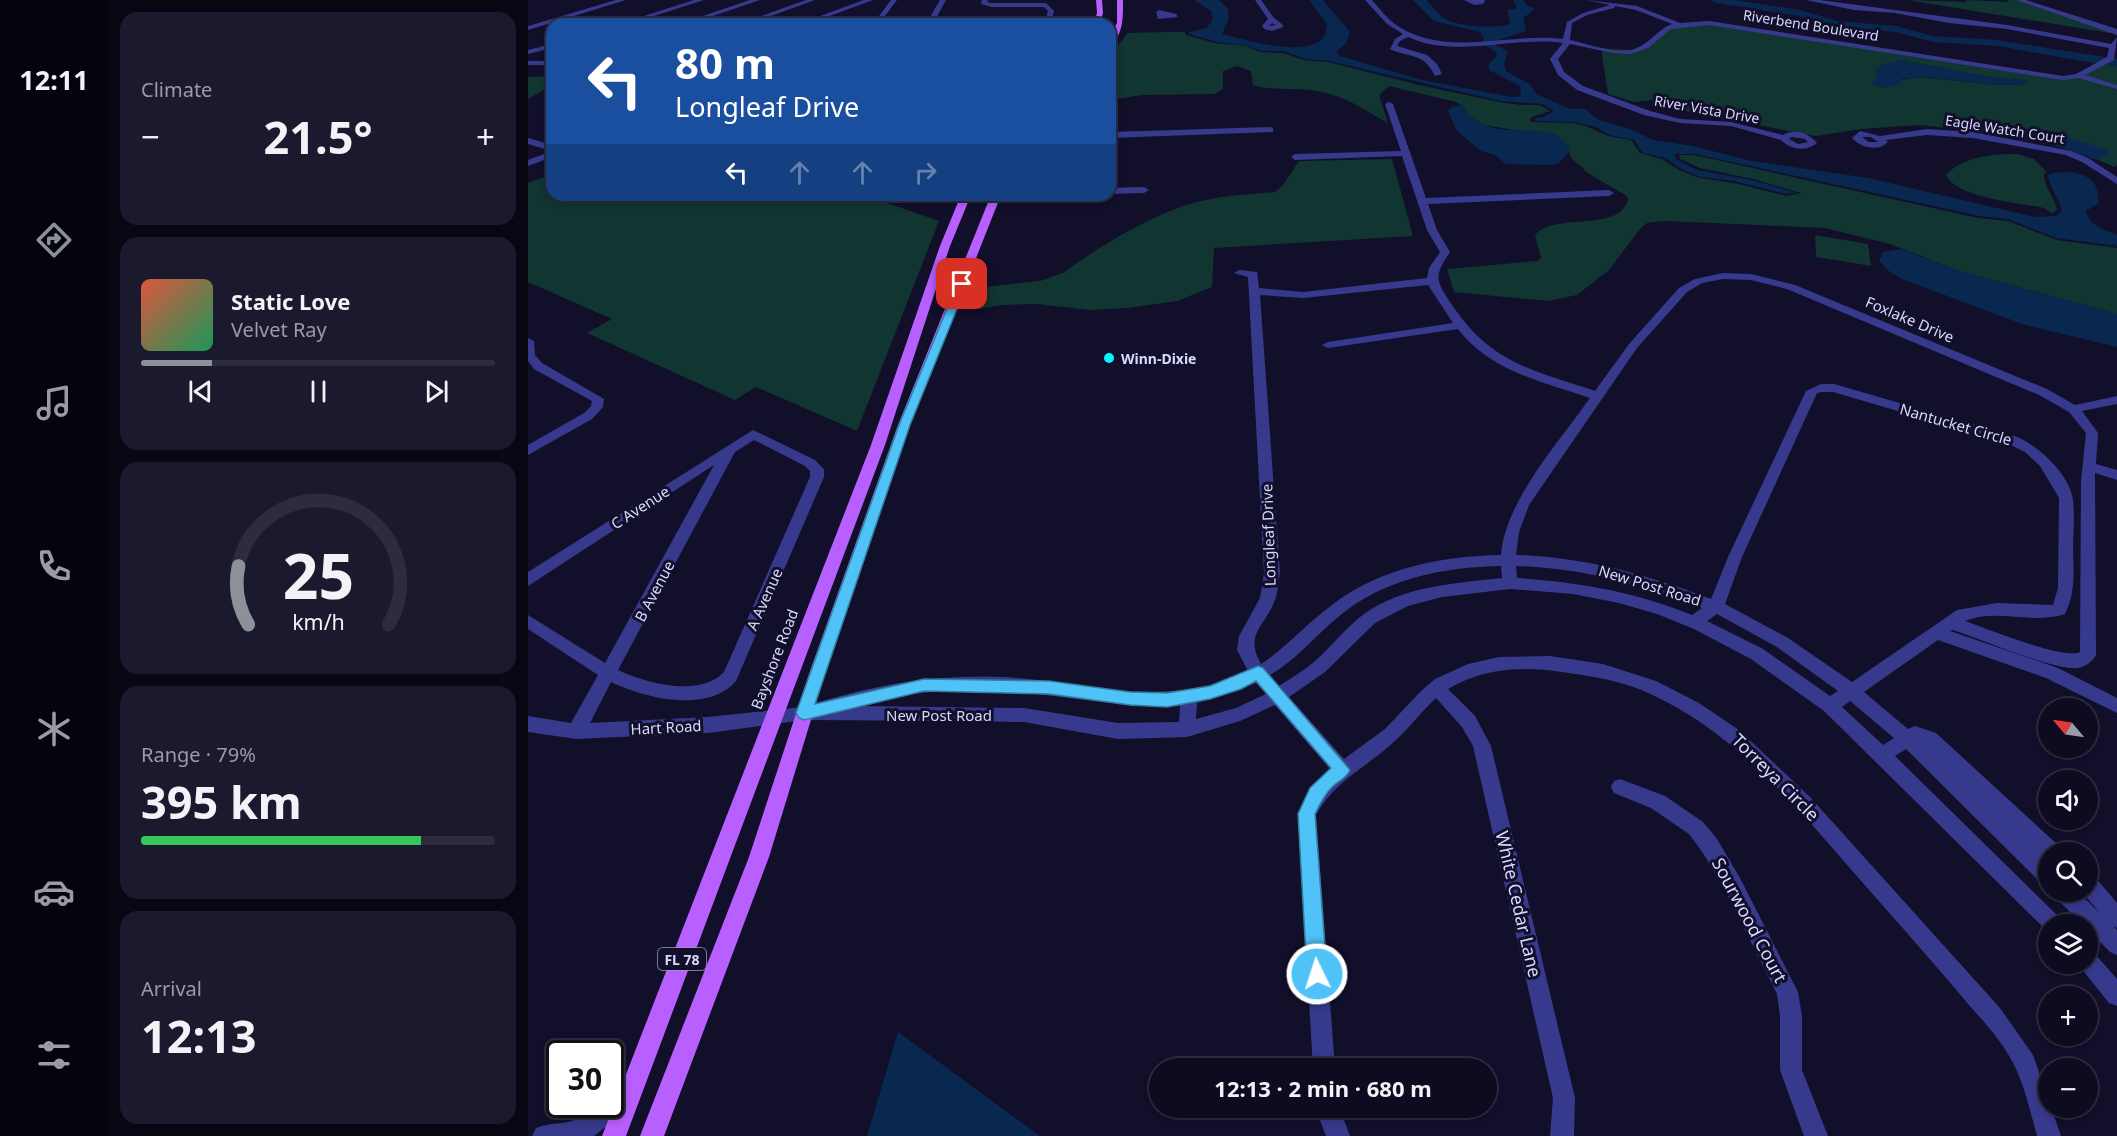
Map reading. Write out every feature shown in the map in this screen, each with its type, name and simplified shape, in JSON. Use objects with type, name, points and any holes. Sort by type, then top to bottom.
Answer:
[{"type":"main road","points":[[1099,0],[1099,18]]},
{"type":"main road","points":[[1116,31],[1120,23],[1120,0]]},
{"type":"main road","name":"Bayshore Road","points":[[614,1136],[878,445],[945,246],[964,201]]},
{"type":"main road","name":"FL 78","points":[[652,1136],[759,856],[797,743],[804,713],[904,425],[994,201]]},
{"type":"main road","points":[[921,319],[948,318]]},
{"type":"street","points":[[562,18],[623,0]]},
{"type":"street","points":[[642,18],[701,0]]},
{"type":"street","points":[[701,18],[757,0]]},
{"type":"street","points":[[803,0],[814,0]]},
{"type":"street","points":[[759,18],[814,0]]},
{"type":"street","points":[[818,18],[870,0]]},
{"type":"street","points":[[878,18],[894,0]]},
{"type":"street","points":[[932,18],[943,0]]},
{"type":"street","points":[[984,0],[983,3],[992,5],[1046,5],[1051,11],[1049,18]]},
{"type":"street","points":[[1156,0],[1159,12]]},
{"type":"street","points":[[1258,0],[1272,18]]},
{"type":"street","points":[[1368,0],[1392,26],[1408,34]]},
{"type":"street","points":[[1467,0],[1481,3],[1479,0]]},
{"type":"street","points":[[1589,0],[1637,8],[1680,25]]},
{"type":"street","points":[[1811,0],[1854,8],[1888,10],[1949,21],[2015,28],[2112,47],[2117,33],[2020,0]]},
{"type":"street","points":[[1566,43],[1571,22],[1585,14],[1621,5]]},
{"type":"street","points":[[528,28],[546,23]]},
{"type":"street","name":"Riverbend Boulevard","points":[[1408,34],[1426,40],[1479,44],[1544,40],[1586,44],[1613,51],[1635,51],[1653,41],[1663,31],[1680,25],[1716,24],[2063,78],[2078,76],[2107,60],[2112,47]]},
{"type":"street","points":[[1408,34],[1397,40],[1393,47],[1428,58],[1434,64],[1438,74]]},
{"type":"street","name":"River Vista Drive","points":[[1566,43],[1556,56],[1556,65],[1561,73],[1585,90],[1664,117],[1731,124],[1784,138]]},
{"type":"street","points":[[530,52],[546,48]]},
{"type":"street","points":[[528,63],[546,63]]},
{"type":"street","points":[[2078,76],[2117,87]]},
{"type":"street","points":[[1389,104],[1432,230],[1445,252],[1434,267],[1431,281],[1461,325],[1477,344],[1500,360],[1597,396]]},
{"type":"street","points":[[1116,135],[1270,130]]},
{"type":"street","name":"Eagle Watch Court","points":[[1881,138],[1927,132],[1963,133],[2068,153],[2112,174],[2117,181]]},
{"type":"street","points":[[528,141],[546,146]]},
{"type":"street","points":[[1295,157],[1405,153]]},
{"type":"street","points":[[528,163],[546,156]]},
{"type":"street","points":[[1116,191],[1144,190]]},
{"type":"street","points":[[1422,201],[1608,193]]},
{"type":"street","points":[[1239,273],[1253,274],[1255,291],[1303,295],[1431,281]]},
{"type":"street","name":"Foxlake Drive","points":[[1510,583],[1507,559],[1512,527],[1523,503],[1597,396],[1649,326],[1683,290],[1710,278],[1737,276],[1765,279],[1791,287],[2043,392],[2073,409],[2092,433],[2089,467],[2088,655],[2077,661],[2057,659],[1949,622]]},
{"type":"street","name":"Longleaf Drive","points":[[1255,291],[1272,573],[1268,598],[1247,636],[1245,650],[1258,673],[1342,770]]},
{"type":"street","points":[[1328,345],[1461,325]]},
{"type":"street","points":[[528,341],[529,355],[538,366],[598,399],[597,407],[588,416],[528,451]]},
{"type":"street","name":"Nantucket Circle","points":[[1716,606],[1735,557],[1812,391],[1834,388],[2027,445],[2038,454],[2066,498],[2066,588],[2059,610],[2045,612],[1979,610],[1963,614],[1851,689],[1830,706]]},
{"type":"street","points":[[2073,409],[2117,399]]},
{"type":"street","name":"C Avenue","points":[[528,580],[753,435]]},
{"type":"street","name":"A Avenue","points":[[609,674],[641,688],[675,694],[718,687],[730,676],[818,472],[810,463],[753,435]]},
{"type":"street","name":"B Avenue","points":[[576,731],[730,449]]},
{"type":"street","points":[[2089,467],[2117,476]]},
{"type":"street","name":"New Post Road","points":[[804,713],[924,685],[1049,688],[1149,700],[1189,698],[1236,684],[1258,673],[1290,653],[1326,617],[1351,599],[1381,584],[1429,569],[1507,559],[1568,564],[1613,572],[1672,589],[1716,606],[1789,645],[1851,689],[1906,738],[2038,866]]},
{"type":"street","name":"New Post Road","points":[[804,713],[1023,715],[1118,731],[1187,729],[1240,714],[1278,696],[1319,667],[1369,619],[1404,601],[1442,591],[1510,583],[1557,586],[1608,595],[1661,609],[1694,622],[1766,660],[1830,706],[2042,914]]},
{"type":"street","points":[[1694,622],[1716,606]]},
{"type":"street","points":[[528,621],[609,674]]},
{"type":"street","points":[[1934,633],[2052,673],[2117,706]]},
{"type":"street","name":"Torreya Circle","points":[[1323,1058],[1307,814],[1316,794],[1327,781],[1390,735],[1436,688],[1462,673],[1492,664],[1557,663],[1596,669],[1632,679],[1671,696],[1715,720],[1775,771],[1940,954],[2008,1034],[2025,1064],[2049,1136]]},
{"type":"street","name":"White Cedar Lane","points":[[1436,688],[1467,717],[1476,730],[1482,746],[1564,1098],[1562,1136]]},
{"type":"street","points":[[1187,729],[1189,698]]},
{"type":"street","name":"Hart Road","points":[[528,724],[576,731],[708,725],[804,713]]},
{"type":"street","points":[[1882,755],[1906,738],[1919,734],[1930,738],[2040,842]]},
{"type":"street","name":"Sourwood Court","points":[[1620,787],[1658,802],[1696,828],[1710,846],[1732,885],[1787,992],[1791,1016],[1791,1070],[1816,1136]]},
{"type":"street","points":[[2098,896],[2117,918]]},
{"type":"street","points":[[2074,902],[2117,945]]},
{"type":"street","points":[[2098,973],[2117,995]]},
{"type":"street","points":[[544,1136],[581,1131],[631,1092]]},
{"type":"street","points":[[1330,1118],[1335,1134],[1338,1136]]},
{"type":"green space","points":[[1907,0],[2009,2],[2007,0],[2021,0],[2116,34]]},
{"type":"green space","points":[[1704,22],[2064,77],[2078,74],[2105,61],[2117,64],[2117,165],[2114,167],[2090,156],[2053,145],[1978,131],[1918,125],[1861,129],[1816,136],[1685,111],[1675,98],[1634,102],[1608,94],[1601,48],[1633,50],[1649,42],[1663,29]],"holes":[[[1899,60],[1995,78],[2024,80],[2028,84],[1997,85],[1919,77],[1902,80],[1876,72],[1879,68]]]},
{"type":"green space","points":[[1185,32],[1186,35],[1215,43],[1246,46],[1260,52],[1283,53],[1304,60],[1328,62],[1499,102],[1540,105],[1550,111],[1532,117],[1530,120],[1532,122],[1574,123],[1608,136],[1631,140],[1640,153],[1662,159],[1679,170],[1700,178],[1734,183],[1786,196],[1801,193],[1753,179],[1700,168],[1680,159],[1679,155],[1694,155],[1978,218],[2008,221],[2057,240],[2117,248],[2117,314],[1959,271],[1890,244],[1825,228],[1665,221],[1647,223],[1609,270],[1577,295],[1548,301],[1454,292],[1447,269],[1538,261],[1541,258],[1535,235],[1543,229],[1552,225],[1611,217],[1622,210],[1628,201],[1627,196],[1589,174],[1571,158],[1569,151],[1536,131],[1520,131],[1485,125],[1471,118],[1462,105],[1456,102],[1389,86],[1379,95],[1388,123],[1331,94],[1253,85],[1251,71],[1237,66],[1223,71],[1223,89],[1215,94],[1142,95],[1116,99],[1116,49],[1127,33]]},
{"type":"green space","points":[[546,76],[546,88],[528,99],[528,77]]},
{"type":"green space","points":[[2017,154],[2034,159],[2047,172],[2044,174],[2046,183],[2057,209],[2053,214],[2044,208],[1975,194],[1952,183],[1946,175],[1961,164],[1979,157]]},
{"type":"green space","points":[[1392,159],[1413,236],[1214,248],[1212,287],[1177,301],[1127,308],[1090,310],[1037,304],[1002,305],[978,309],[985,287],[1040,281],[1063,273],[1121,235],[1167,212],[1205,200],[1275,192],[1283,185],[1299,161]]},
{"type":"green space","points":[[546,176],[546,201],[881,201],[939,221],[857,431],[756,387],[735,400],[587,333],[612,319],[528,282],[528,183]]},
{"type":"green space","points":[[1815,235],[1868,244],[1871,266],[1816,257]]},
{"type":"water","points":[[1194,0],[1219,0],[1228,9],[1229,18],[1222,34],[1258,43],[1298,47],[1320,41],[1325,35],[1327,24],[1309,0],[1323,0],[1350,32],[1346,43],[1336,52],[1340,56],[1422,80],[1512,97],[1521,96],[1520,86],[1489,70],[1489,64],[1497,55],[1495,51],[1481,43],[1484,39],[1480,32],[1434,21],[1413,0],[1426,0],[1447,20],[1488,27],[1510,24],[1507,10],[1515,9],[1521,2],[1535,9],[1523,18],[1526,31],[1496,41],[1496,45],[1508,51],[1504,64],[1506,71],[1531,85],[1536,94],[1570,109],[1585,109],[1599,120],[1633,130],[1653,140],[1693,146],[1752,161],[1868,178],[2035,217],[2057,216],[2062,210],[2048,175],[2064,172],[2076,173],[2091,180],[2097,191],[2099,203],[2086,211],[2090,220],[2098,227],[2117,235],[2117,246],[2056,238],[2008,219],[1979,216],[1695,154],[1675,154],[1676,159],[1697,170],[1752,180],[1797,193],[1786,194],[1734,181],[1701,177],[1681,169],[1665,158],[1643,153],[1634,140],[1609,135],[1596,127],[1574,122],[1535,121],[1535,118],[1543,117],[1554,111],[1543,104],[1500,101],[1329,61],[1306,59],[1283,51],[1262,51],[1188,34],[1207,28],[1213,19],[1211,11]]},
{"type":"water","points":[[1899,60],[1995,78],[2024,80],[2029,84],[1997,85],[1924,77],[1902,79],[1899,85],[1887,88],[1872,85],[1880,66]]},
{"type":"water","points":[[1462,105],[1471,116],[1493,128],[1557,134],[1569,147],[1569,152],[1554,165],[1506,164],[1495,155],[1481,151],[1457,131],[1448,111],[1452,107]]},
{"type":"water","points":[[1977,127],[2038,128],[2099,147],[2109,151],[2109,154],[2097,160],[2053,145],[1975,131]]},
{"type":"water","points":[[1901,249],[1959,271],[2117,314],[2117,347],[2022,324],[1902,279],[1890,272],[1879,261],[1883,252]]},
{"type":"water","points":[[898,1032],[1040,1136],[867,1136]]},
{"type":"waterway","points":[[1518,0],[1523,8]]},
{"type":"waterway","points":[[1715,0],[1800,13],[1837,24],[1896,29],[1933,39],[1997,43],[2117,63]]},
{"type":"place","name":"Winn-Dixie","points":[[1109,358]]},
{"type":"route","points":[[962,284],[904,425],[804,713],[924,685],[1049,688],[1130,699],[1167,700],[1210,693],[1258,673],[1342,770],[1327,781],[1316,794],[1307,814],[1317,974]]}]
